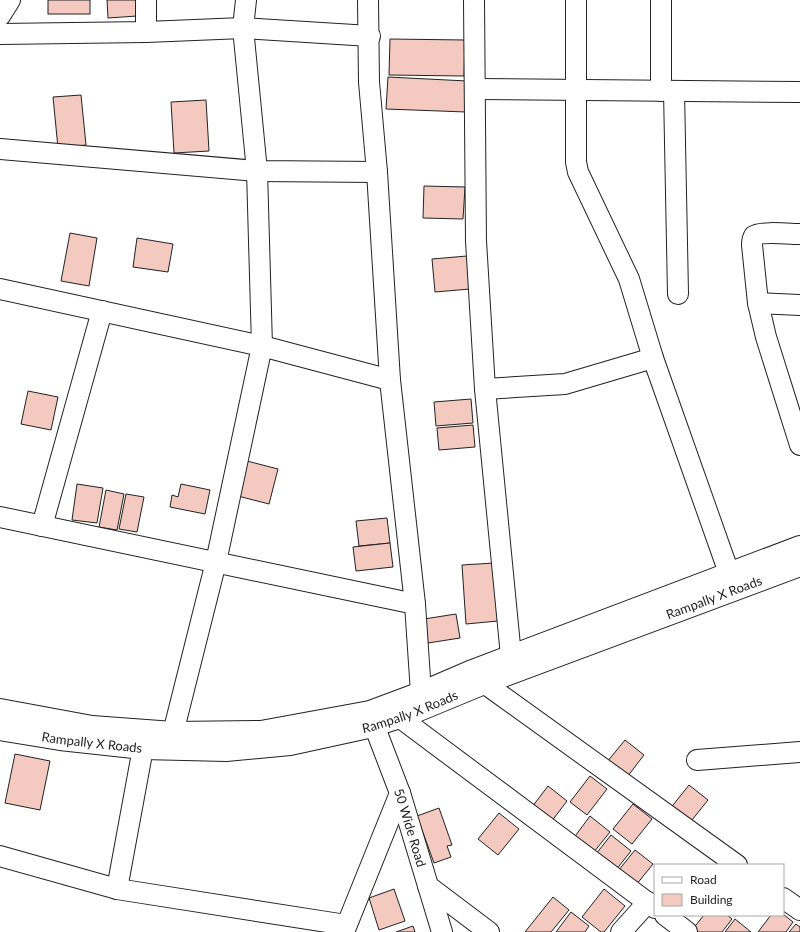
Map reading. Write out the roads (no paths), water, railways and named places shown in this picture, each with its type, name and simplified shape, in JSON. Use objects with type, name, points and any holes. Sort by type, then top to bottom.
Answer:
[{"type":"main road","points":[[0,710],[92,727],[173,733],[261,732],[370,712],[511,656],[800,547]]},
{"type":"main road","name":"Rampally X Roads","points":[[0,729],[60,739],[143,748],[226,750],[282,745],[374,725],[399,717],[800,565]]},
{"type":"street","points":[[0,16],[10,0]]},
{"type":"street","points":[[146,0],[146,32]]},
{"type":"street","points":[[173,733],[216,562],[262,346],[257,171],[243,28],[246,0]]},
{"type":"street","points":[[368,0],[370,82],[390,380],[415,604],[421,693]]},
{"type":"street","points":[[474,0],[476,241],[485,389],[511,656]]},
{"type":"street","points":[[576,0],[575,147],[577,167],[629,279],[653,358],[729,573]]},
{"type":"street","points":[[661,0],[678,294]]},
{"type":"street","points":[[0,34],[146,32],[243,28],[370,36]]},
{"type":"street","points":[[475,89],[800,92]]},
{"type":"street","points":[[0,149],[257,171],[377,172]]},
{"type":"street","points":[[800,234],[762,234],[755,235],[752,239],[758,303],[766,336],[800,445]]},
{"type":"street","points":[[0,289],[262,346],[390,380]]},
{"type":"street","points":[[758,303],[800,304]]},
{"type":"street","points":[[42,526],[102,311]]},
{"type":"street","points":[[485,389],[565,384],[653,358]]},
{"type":"street","points":[[0,517],[415,604]]},
{"type":"street","points":[[484,684],[736,864]]},
{"type":"street","points":[[399,717],[651,905],[621,932]]},
{"type":"street","name":"50 Wide Road","points":[[374,725],[400,792],[442,932]]},
{"type":"street","points":[[117,889],[143,748]]},
{"type":"street","points":[[697,760],[800,752]]},
{"type":"street","points":[[0,856],[117,889],[345,928],[400,792]]},
{"type":"street","points":[[428,886],[489,932]]},
{"type":"street","points":[[784,899],[800,910]]},
{"type":"street","points":[[666,916],[687,932]]}]
